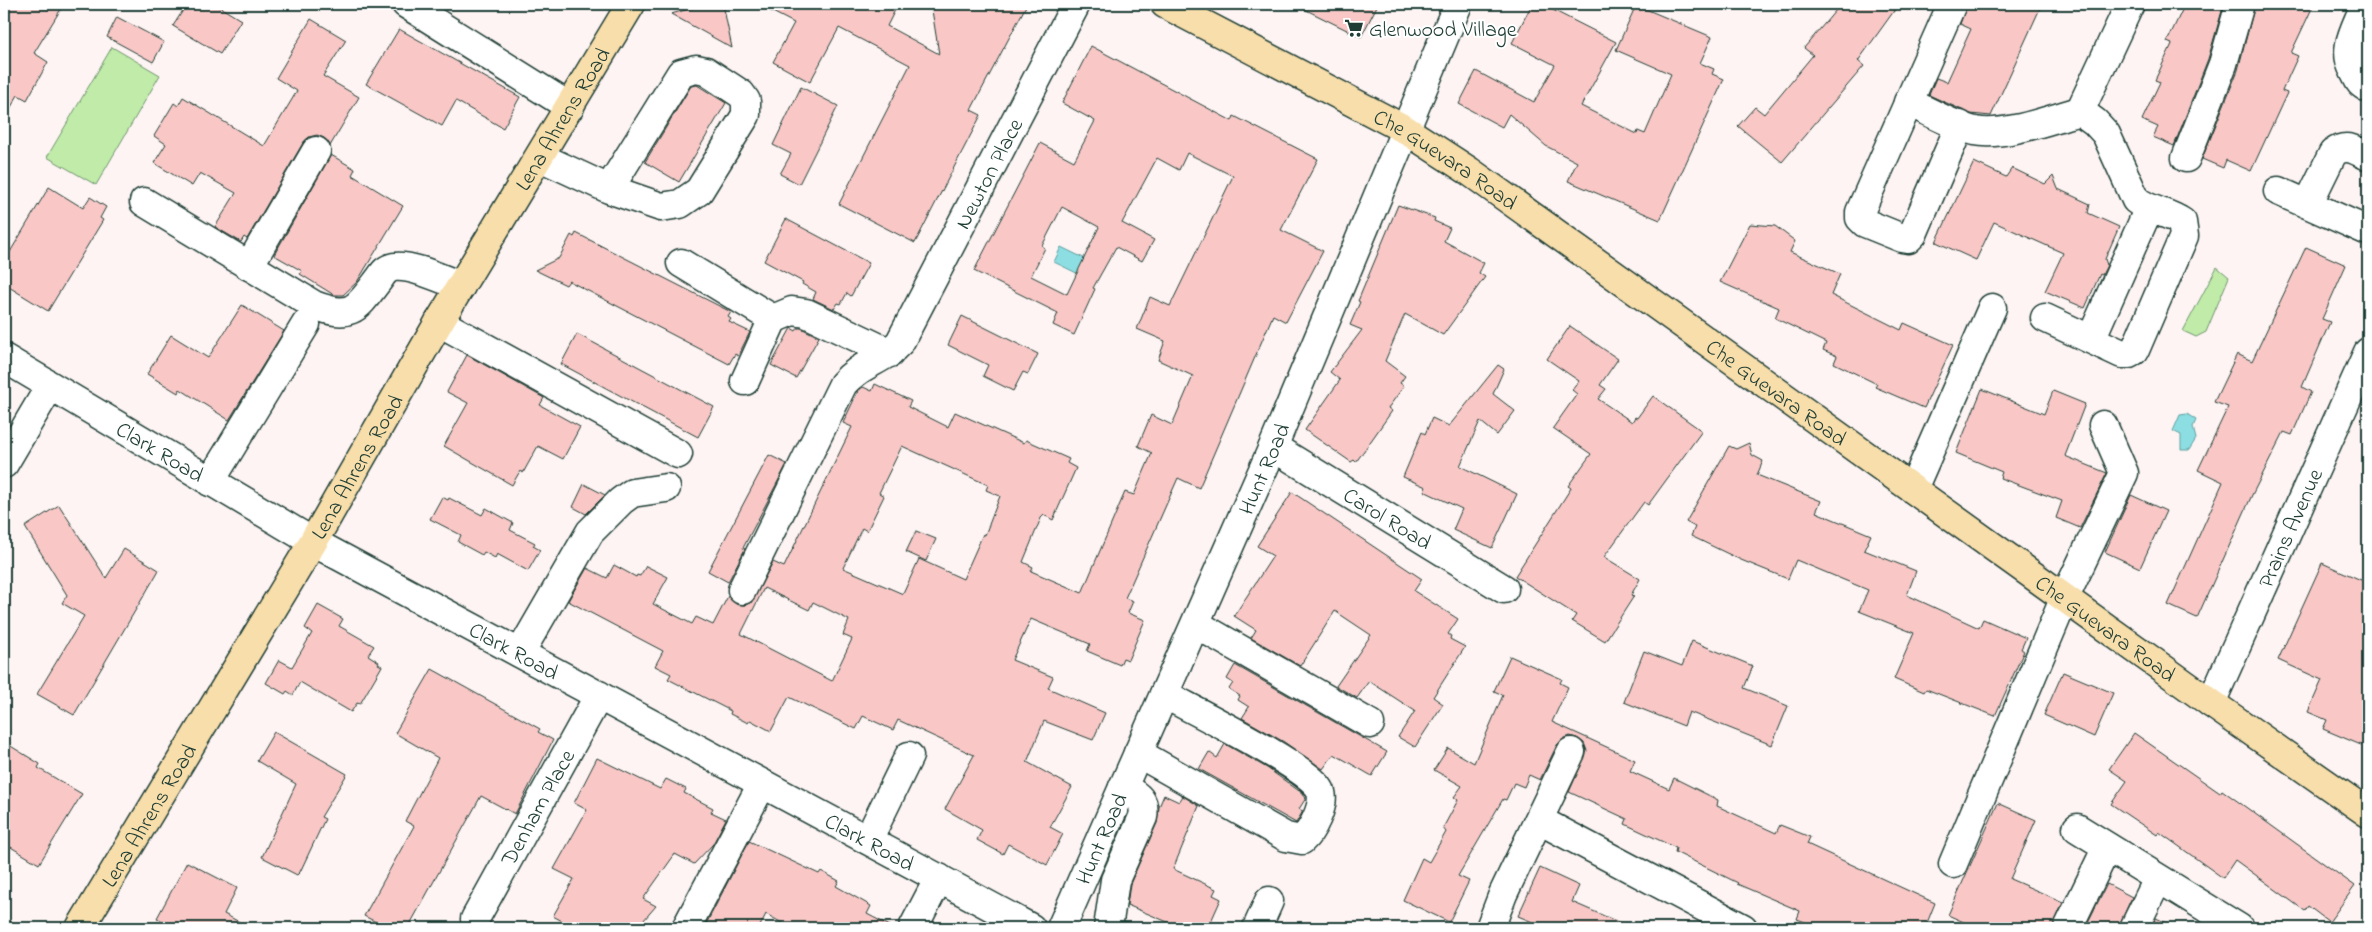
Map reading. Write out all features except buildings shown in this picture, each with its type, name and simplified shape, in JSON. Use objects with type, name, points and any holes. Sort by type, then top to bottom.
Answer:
[{"type":"main road","name":"Lena Ahrens Road","points":[[80,928],[313,542],[439,322],[631,4]]},
{"type":"main road","name":"Che Guevara Road","points":[[1165,4],[1406,130],[1548,227],[2211,703],[2368,813]]},
{"type":"street","points":[[406,4],[570,107]]},
{"type":"street","name":"Newton Place","points":[[895,347],[1076,4]]},
{"type":"street","name":"Hunt Road","points":[[1061,928],[1273,447],[1458,4]]},
{"type":"street","points":[[1952,4],[1860,212],[1860,218],[1865,223],[1908,239],[1913,234],[1960,125]]},
{"type":"street","points":[[2080,111],[2130,4]]},
{"type":"street","points":[[2186,158],[2223,64],[2240,4]]},
{"type":"street","points":[[2365,4],[2348,45],[2348,62],[2359,84],[2368,88]]},
{"type":"street","points":[[540,157],[609,189],[661,207],[680,204],[699,191],[746,115],[746,101],[741,94],[706,71],[696,69],[681,73],[609,189]]},
{"type":"street","points":[[1908,102],[1974,130],[2001,131],[2080,111]]},
{"type":"street","points":[[2045,318],[2122,354],[2129,354],[2135,350],[2184,236],[2182,222],[2142,205],[2132,193],[2106,134],[2095,122],[2080,111]]},
{"type":"street","points":[[2308,204],[2333,153],[2340,148],[2347,147],[2368,156]]},
{"type":"street","points":[[249,266],[316,151]]},
{"type":"street","points":[[2278,191],[2368,231]]},
{"type":"street","points":[[144,202],[314,305],[330,311],[347,312],[361,304],[386,269],[396,266],[408,267],[461,286]]},
{"type":"street","points":[[2091,339],[2149,208]]},
{"type":"street","points":[[681,263],[773,319]]},
{"type":"street","points":[[1913,489],[1992,308]]},
{"type":"street","points":[[745,381],[773,319],[792,311],[806,313],[895,347]]},
{"type":"street","points":[[439,322],[678,454]]},
{"type":"street","points":[[210,482],[306,324]]},
{"type":"street","points":[[742,590],[843,384],[854,371],[895,347]]},
{"type":"street","name":"Prains Avenue","points":[[2211,703],[2368,352]]},
{"type":"street","name":"Clark Road","points":[[4,358],[313,542],[1031,928]]},
{"type":"street","points":[[4,464],[50,386]]},
{"type":"street","points":[[1953,864],[2064,597],[2124,473],[2102,425]]},
{"type":"street","name":"Carol Road","points":[[1273,447],[1504,589]]},
{"type":"street","points":[[520,653],[590,532],[620,501],[632,493],[666,488]]},
{"type":"street","points":[[1196,624],[1370,724]]},
{"type":"street","points":[[1138,753],[1286,837],[1302,840],[1308,835],[1321,802],[1321,792],[1315,781],[1292,764],[1164,694]]},
{"type":"street","name":"Denham Place","points":[[475,919],[599,695]]},
{"type":"street","points":[[1490,928],[1503,894],[1571,752]]},
{"type":"street","points":[[868,840],[909,756]]},
{"type":"street","points":[[686,928],[762,784]]},
{"type":"street","points":[[1108,928],[1115,880],[1144,817],[1145,808],[1138,796],[1123,787]]},
{"type":"street","points":[[1539,820],[1743,928]]},
{"type":"street","points":[[2077,828],[2158,879],[2206,920],[2238,928]]},
{"type":"street","points":[[2068,928],[2107,847]]},
{"type":"street","points":[[913,928],[939,878]]},
{"type":"street","points":[[2134,928],[2158,879]]},
{"type":"street","points":[[1257,928],[1269,901]]},
{"type":"green space","points":[[112,47],[160,75],[96,185],[47,157]]},
{"type":"green space","points":[[2217,267],[2229,277],[2206,332],[2196,337],[2183,331]]},
{"type":"water","points":[[1061,247],[1100,266],[1093,281],[1054,262]]},
{"type":"water","points":[[2187,414],[2196,420],[2193,427],[2196,439],[2189,450],[2181,450],[2181,435],[2173,431],[2180,415]]},
{"type":"place","name":"Glenwood Village","points":[[1354,28]]}]
